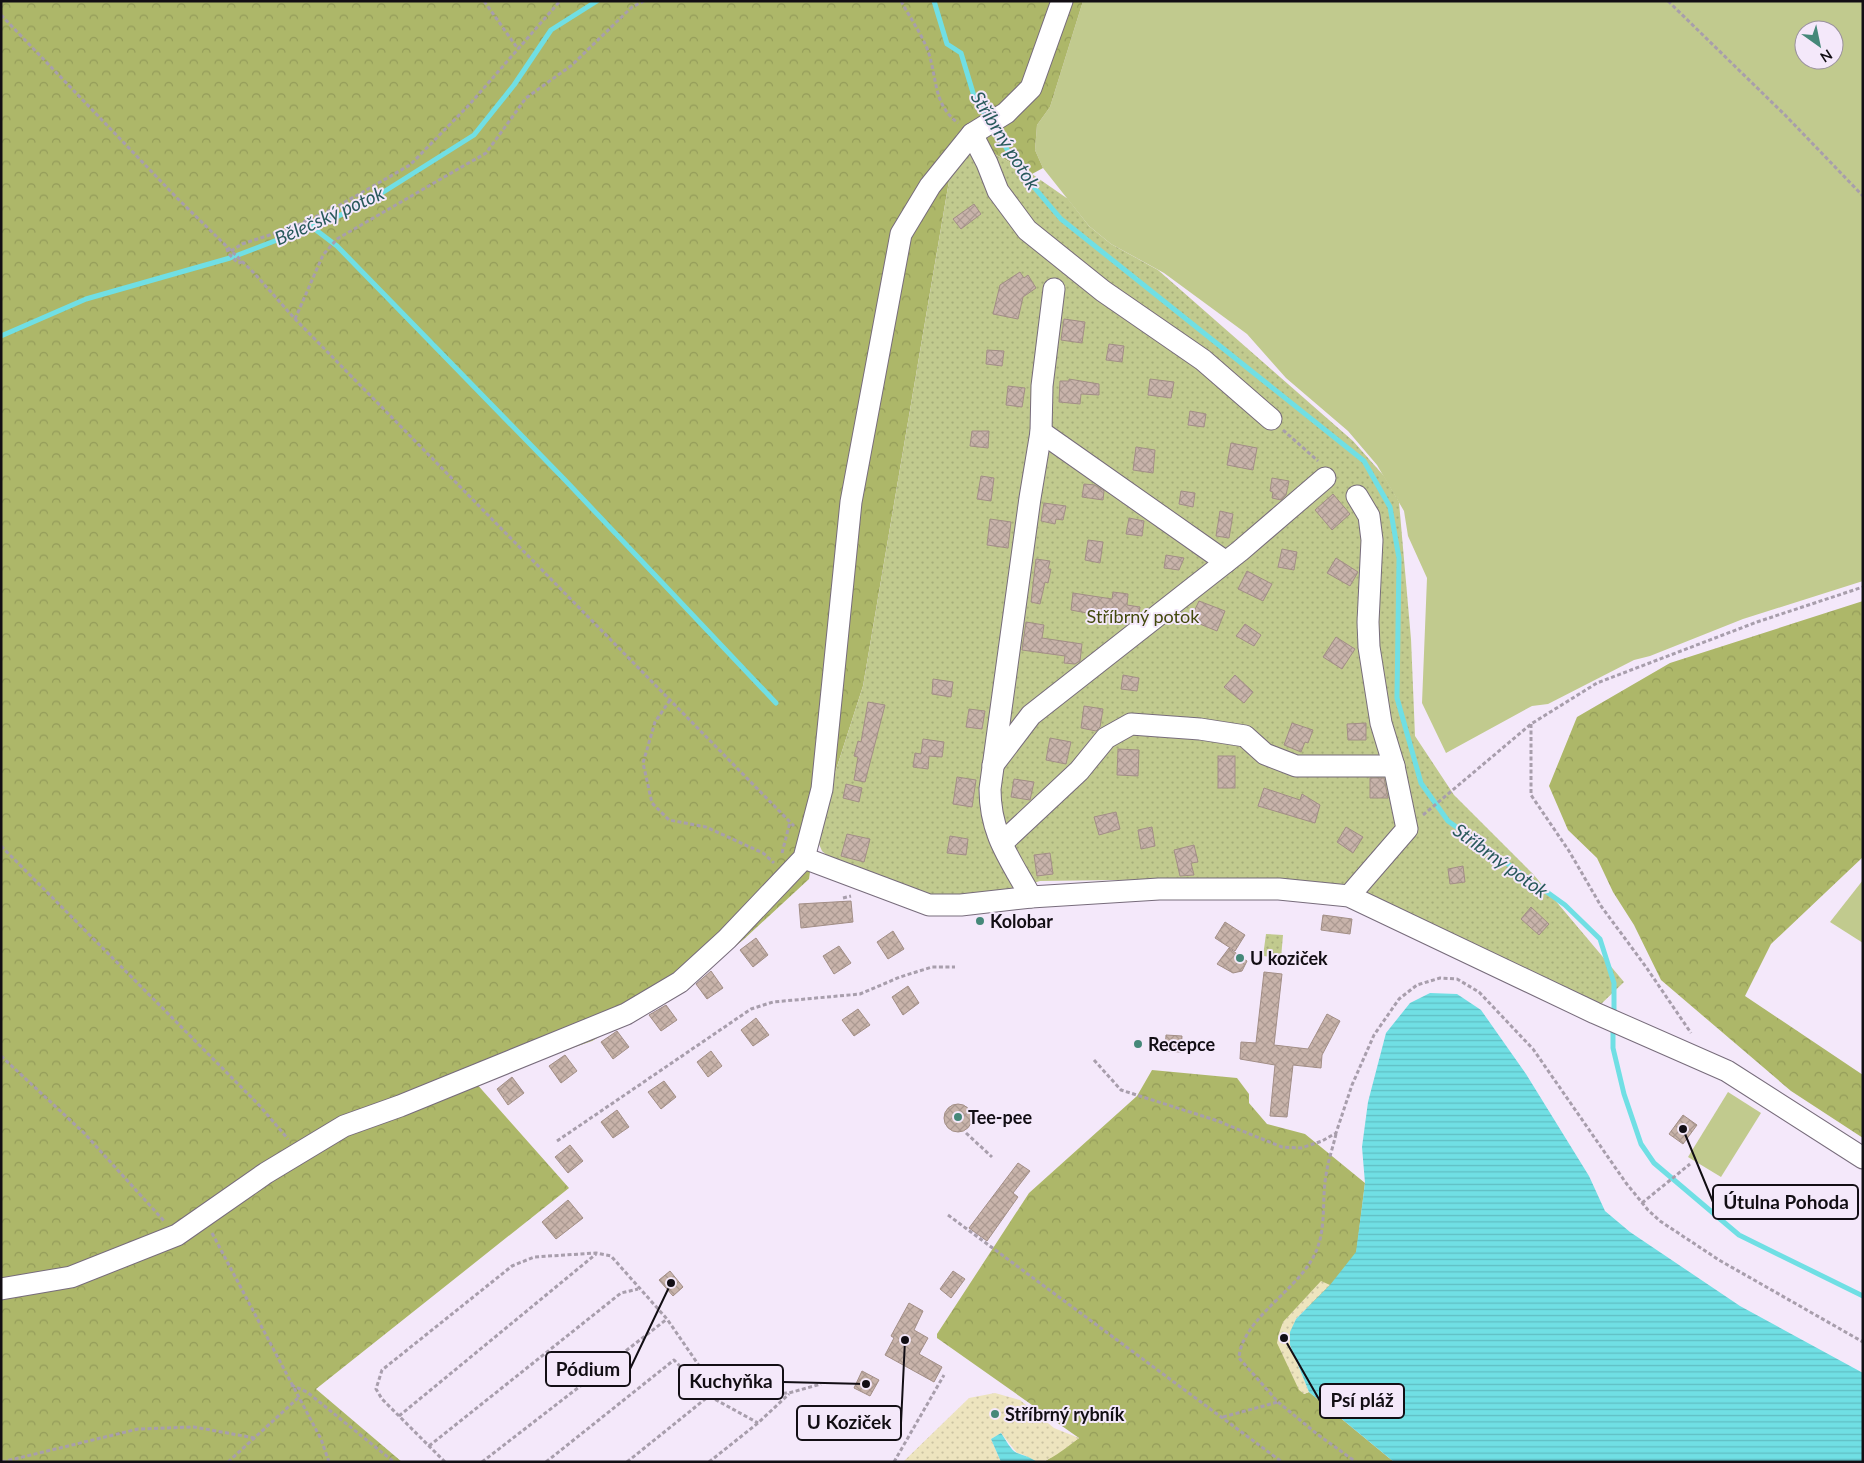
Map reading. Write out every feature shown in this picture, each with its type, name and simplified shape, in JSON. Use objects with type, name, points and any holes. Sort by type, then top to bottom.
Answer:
[{"type":"lane","points":[[1,1288],[71,1277],[177,1235],[266,1173],[344,1126],[400,1106],[634,1009],[680,982],[727,939],[806,848],[822,789],[851,502],[901,234],[930,186],[972,134],[1006,113],[1031,88],[1062,1]]},
{"type":"lane","points":[[972,134],[987,162],[998,191],[1027,230],[1103,292],[1203,360],[1271,419]]},
{"type":"lane","points":[[1031,897],[996,834],[990,811],[993,765],[1041,432],[1042,386],[1054,289]]},
{"type":"lane","points":[[1041,432],[1233,557]]},
{"type":"lane","points":[[993,765],[1031,715],[1233,557],[1325,473]]},
{"type":"lane","points":[[1349,896],[1407,829],[1394,766],[1381,723],[1369,647],[1368,622],[1372,540],[1369,516],[1358,496]]},
{"type":"lane","points":[[1002,843],[1080,770],[1106,738],[1131,724],[1200,729],[1245,736],[1265,754],[1296,766],[1394,766]]},
{"type":"lane","points":[[806,848],[929,905],[961,905],[1031,897],[1159,889],[1279,889],[1349,896],[1627,1028],[1727,1072],[1863,1158]]},
{"type":"path","points":[[484,1],[518,50]]},
{"type":"path","points":[[231,252],[242,244],[288,229],[333,210],[410,165],[469,105],[560,1]]},
{"type":"path","points":[[295,319],[323,256],[337,239],[486,153],[526,98],[572,65],[632,7],[644,1]]},
{"type":"path","points":[[901,1],[927,47],[940,100],[946,114],[972,134]]},
{"type":"path","points":[[1668,1],[1786,116],[1863,196]]},
{"type":"path","points":[[1,15],[176,197],[227,246],[295,319],[790,822],[806,848]]},
{"type":"path","points":[[1271,419],[1325,473]]},
{"type":"path","points":[[1425,814],[1531,724],[1597,683],[1757,622],[1863,586]]},
{"type":"path","points":[[670,700],[656,722],[642,762],[652,803],[669,820],[706,827],[764,853],[778,867],[790,822]]},
{"type":"path","points":[[1531,724],[1530,794],[1569,851],[1601,906],[1696,1039]]},
{"type":"path","points":[[1,846],[259,1105],[299,1153]]},
{"type":"path","points":[[557,1141],[751,1009],[773,1002],[860,994],[924,970],[955,967]]},
{"type":"path","points":[[1356,1462],[1317,1434],[1278,1402],[1239,1358],[1239,1346],[1256,1323],[1288,1291],[1312,1261],[1324,1224],[1325,1176],[1336,1133],[1352,1085],[1374,1035],[1399,999],[1417,985],[1440,978],[1457,979],[1479,992],[1533,1049],[1642,1203],[1660,1222],[1719,1260],[1863,1342]]},
{"type":"path","points":[[1,1056],[84,1132],[177,1235]]},
{"type":"path","points":[[1094,1060],[1121,1090],[1215,1120],[1282,1147],[1301,1148],[1322,1141],[1336,1133]]},
{"type":"path","points":[[966,1133],[992,1157]]},
{"type":"path","points":[[1642,1203],[1688,1166]]},
{"type":"path","points":[[948,1215],[1282,1462]]},
{"type":"path","points":[[204,1218],[321,1439],[328,1462]]},
{"type":"path","points":[[399,1416],[596,1253]]},
{"type":"path","points":[[445,1462],[382,1399],[376,1390],[382,1370],[512,1266],[534,1257],[596,1253],[611,1256],[667,1318],[710,1383],[744,1394],[789,1393],[821,1384]]},
{"type":"path","points":[[429,1446],[621,1293],[639,1289]]},
{"type":"path","points":[[482,1462],[667,1318]]},
{"type":"path","points":[[546,1462],[674,1360],[709,1396],[758,1423]]},
{"type":"path","points":[[894,1462],[944,1375]]},
{"type":"path","points":[[291,1385],[307,1392],[394,1462]]},
{"type":"path","points":[[709,1462],[758,1423],[789,1393]]},
{"type":"path","points":[[627,1462],[709,1396]]},
{"type":"path","points":[[228,1462],[298,1398]]},
{"type":"path","points":[[1222,1418],[1278,1402]]},
{"type":"path","points":[[2,1462],[138,1429],[194,1427],[255,1438]]},
{"type":"green space","points":[[1,1],[1083,1],[1050,107],[1037,125],[1035,150],[1043,168],[1032,174],[957,134],[863,686],[815,835],[809,879],[743,940],[680,991],[592,1041],[475,1082],[569,1188],[316,1389],[402,1462],[1,1462]]},
{"type":"green space","points":[[1083,1],[1863,1],[1863,581],[1743,619],[1650,656],[1634,660],[1548,704],[1532,706],[1446,753],[1422,703],[1427,578],[1408,536],[1404,511],[1377,465],[1348,431],[1286,378],[1247,334],[1164,273],[1111,244],[1089,226],[1043,168],[1035,150],[1037,125],[1050,107]]},
{"type":"green space","name":"Stříbrný potok","points":[[957,134],[1032,174],[1068,199],[1089,226],[1111,244],[1158,270],[1353,441],[1384,476],[1399,502],[1411,639],[1415,736],[1454,795],[1533,874],[1624,982],[1599,1006],[1372,896],[1194,879],[1040,881],[979,900],[921,894],[830,858],[822,851],[815,835],[863,686]]},
{"type":"green space","points":[[1863,601],[1863,857],[1771,944],[1745,996],[1863,1075],[1863,1138],[1791,1091],[1661,980],[1634,925],[1613,892],[1597,858],[1568,830],[1549,786],[1577,717],[1670,663]]},
{"type":"green space","points":[[1863,880],[1863,943],[1830,922]]},
{"type":"green space","points":[[1266,934],[1283,935],[1281,958],[1263,956]]},
{"type":"green space","points":[[1152,1070],[1237,1078],[1249,1094],[1249,1103],[1267,1124],[1305,1134],[1365,1183],[1356,1256],[1331,1289],[1284,1326],[1304,1394],[1309,1392],[1394,1462],[1044,1462],[1079,1438],[937,1338],[937,1334],[1029,1193],[1137,1096]]},
{"type":"green space","points":[[1728,1092],[1761,1113],[1721,1177],[1688,1157]]},
{"type":"sand","points":[[1321,1281],[1330,1285],[1296,1319],[1290,1345],[1309,1392],[1304,1394],[1299,1390],[1277,1343],[1283,1322]]},
{"type":"sand","name":"Stříbrný rybník","points":[[995,1393],[1020,1400],[1054,1428],[1079,1438],[1043,1462],[1017,1453],[1001,1433],[991,1439],[1001,1462],[903,1462],[969,1398]]},
{"type":"water","points":[[1430,993],[1457,994],[1481,1010],[1526,1074],[1589,1176],[1605,1211],[1630,1232],[1740,1306],[1863,1373],[1863,1462],[1394,1462],[1309,1392],[1290,1345],[1290,1332],[1296,1319],[1330,1285],[1356,1252],[1365,1183],[1362,1147],[1368,1102],[1386,1033],[1410,1003]]},
{"type":"water","name":"Stříbrný rybník","points":[[1001,1433],[1015,1452],[1037,1462],[1001,1462],[991,1439]]},
{"type":"building","points":[[974,204],[981,214],[961,229],[953,219]]},
{"type":"building","points":[[1020,272],[1024,278],[1028,275],[1036,288],[1023,297],[1018,319],[993,314],[1000,285]]},
{"type":"building","points":[[1064,319],[1085,322],[1082,343],[1061,340]]},
{"type":"building","points":[[1109,344],[1124,346],[1122,362],[1106,360]]},
{"type":"building","points":[[987,350],[1004,351],[1002,366],[986,364]]},
{"type":"building","points":[[1069,379],[1099,384],[1099,395],[1081,394],[1080,404],[1059,402],[1060,381],[1069,381]]},
{"type":"building","points":[[1150,379],[1174,382],[1171,398],[1148,395]]},
{"type":"building","points":[[1008,386],[1025,388],[1022,407],[1006,405]]},
{"type":"building","points":[[1190,411],[1206,414],[1204,427],[1188,425]]},
{"type":"building","points":[[972,431],[989,431],[988,448],[970,446]]},
{"type":"building","points":[[1231,443],[1257,448],[1253,470],[1227,465]]},
{"type":"building","points":[[1136,447],[1155,450],[1153,473],[1133,470]]},
{"type":"building","points":[[981,476],[994,478],[991,501],[977,499]]},
{"type":"building","points":[[1272,478],[1289,481],[1286,495],[1281,500],[1272,498],[1273,492],[1270,491]]},
{"type":"building","points":[[1084,484],[1095,485],[1104,491],[1103,500],[1082,497]]},
{"type":"building","points":[[1181,491],[1195,493],[1193,507],[1179,504]]},
{"type":"building","points":[[1333,494],[1350,514],[1332,530],[1315,510]]},
{"type":"building","points":[[1044,503],[1066,506],[1063,520],[1056,519],[1055,524],[1041,521]]},
{"type":"building","points":[[1220,511],[1233,514],[1229,538],[1216,536]]},
{"type":"building","points":[[1129,518],[1144,521],[1142,536],[1126,534]]},
{"type":"building","points":[[990,519],[1011,522],[1008,548],[987,545]]},
{"type":"building","points":[[1088,540],[1103,542],[1100,563],[1085,560]]},
{"type":"building","points":[[1282,549],[1297,552],[1294,570],[1278,567]]},
{"type":"building","points":[[1166,555],[1184,558],[1179,570],[1164,568]]},
{"type":"building","points":[[1336,558],[1358,572],[1350,586],[1327,573]]},
{"type":"building","points":[[1036,559],[1050,561],[1048,569],[1051,569],[1048,583],[1045,582],[1040,604],[1031,602]]},
{"type":"building","points":[[1247,571],[1272,584],[1263,601],[1238,589]]},
{"type":"building","points":[[1113,592],[1128,594],[1127,605],[1140,607],[1139,614],[1130,621],[1071,610],[1073,593],[1112,599]]},
{"type":"building","points":[[1199,601],[1225,611],[1217,631],[1190,620]]},
{"type":"building","points":[[1026,622],[1044,625],[1042,638],[1082,644],[1080,661],[1075,664],[1064,663],[1065,656],[1022,650]]},
{"type":"building","points":[[1245,624],[1261,635],[1254,646],[1236,636]]},
{"type":"building","points":[[1336,637],[1355,649],[1342,669],[1323,657]]},
{"type":"building","points":[[1123,675],[1139,678],[1137,691],[1121,689]]},
{"type":"building","points":[[1235,675],[1253,692],[1244,703],[1224,687]]},
{"type":"building","points":[[933,679],[953,682],[951,697],[932,694]]},
{"type":"building","points":[[868,702],[885,705],[865,782],[854,780],[858,757],[854,756],[858,741],[861,742]]},
{"type":"building","points":[[1084,706],[1103,709],[1100,727],[1096,731],[1081,728]]},
{"type":"building","points":[[969,709],[985,711],[982,729],[966,727]]},
{"type":"building","points":[[1292,723],[1313,730],[1308,743],[1305,742],[1301,752],[1284,745]]},
{"type":"building","points":[[1366,723],[1366,740],[1348,740],[1347,724]]},
{"type":"building","points":[[1050,738],[1071,742],[1066,764],[1046,760]]},
{"type":"building","points":[[923,739],[944,742],[942,757],[929,756],[928,769],[913,767],[915,753],[921,754]]},
{"type":"building","points":[[1118,749],[1139,750],[1138,776],[1117,775]]},
{"type":"building","points":[[1218,756],[1235,756],[1235,788],[1218,788]]},
{"type":"building","points":[[957,777],[976,780],[972,807],[953,804]]},
{"type":"building","points":[[1370,778],[1384,778],[1388,798],[1370,798]]},
{"type":"building","points":[[1014,779],[1034,782],[1030,800],[1011,797]]},
{"type":"building","points":[[846,784],[862,788],[859,802],[843,798]]},
{"type":"building","points":[[1264,788],[1300,800],[1302,794],[1320,805],[1315,823],[1258,806]]},
{"type":"building","points":[[1116,812],[1120,829],[1099,835],[1094,817]]},
{"type":"building","points":[[1152,827],[1155,846],[1141,849],[1138,830]]},
{"type":"building","points":[[1346,827],[1363,837],[1353,853],[1337,842]]},
{"type":"building","points":[[847,834],[870,839],[864,862],[841,856]]},
{"type":"building","points":[[950,836],[968,839],[966,855],[947,853]]},
{"type":"building","points":[[1194,845],[1198,862],[1191,863],[1194,875],[1180,876],[1174,850]]},
{"type":"building","points":[[1050,853],[1053,874],[1037,876],[1034,855]]},
{"type":"building","points":[[1463,866],[1465,882],[1450,884],[1448,869]]},
{"type":"building","points":[[851,901],[853,922],[801,928],[799,904]]},
{"type":"building","points":[[1531,907],[1549,924],[1539,935],[1521,919]]},
{"type":"building","points":[[1323,915],[1352,919],[1350,934],[1321,930]]},
{"type":"building","points":[[1225,922],[1245,935],[1235,951],[1215,938]]},
{"type":"building","points":[[893,931],[904,949],[888,959],[877,942]]},
{"type":"building","points":[[756,938],[768,955],[753,967],[740,950]]},
{"type":"building","points":[[839,946],[851,963],[834,974],[823,956]]},
{"type":"building","points":[[1229,948],[1247,961],[1242,971],[1233,973],[1217,964]]},
{"type":"building","points":[[711,971],[723,988],[707,999],[696,984]]},
{"type":"building","points":[[1264,972],[1282,974],[1274,1045],[1308,1049],[1327,1014],[1340,1021],[1322,1055],[1321,1068],[1293,1065],[1287,1117],[1270,1116],[1275,1065],[1240,1059],[1241,1042],[1256,1043]]},
{"type":"building","points":[[908,986],[919,1003],[903,1015],[892,997]]},
{"type":"building","points":[[666,1005],[677,1020],[661,1031],[649,1015]]},
{"type":"building","points":[[858,1009],[870,1025],[854,1036],[842,1020]]},
{"type":"building","points":[[756,1018],[769,1035],[753,1046],[741,1030]]},
{"type":"building","points":[[617,1031],[629,1047],[613,1059],[601,1042]]},
{"type":"building","points":[[1166,1035],[1182,1036],[1181,1052],[1165,1051]]},
{"type":"building","points":[[711,1051],[722,1066],[708,1077],[697,1062]]},
{"type":"building","points":[[565,1055],[577,1071],[561,1083],[549,1066]]},
{"type":"building","points":[[512,1077],[524,1093],[508,1105],[497,1089]]},
{"type":"building","points":[[664,1081],[676,1097],[661,1109],[648,1092]]},
{"type":"building","name":"Tee-pee","points":[[958,1104],[968,1108],[972,1118],[968,1128],[958,1132],[948,1128],[944,1118],[948,1108]]},
{"type":"building","points":[[617,1110],[629,1127],[613,1138],[601,1122]]},
{"type":"building","points":[[1683,1115],[1697,1125],[1683,1144],[1669,1134]]},
{"type":"building","points":[[570,1145],[583,1161],[568,1173],[555,1157]]},
{"type":"building","points":[[1018,1163],[1030,1171],[1013,1193],[1018,1197],[987,1241],[969,1228]]},
{"type":"building","points":[[568,1200],[583,1218],[556,1239],[542,1222]]},
{"type":"building","points":[[670,1271],[683,1287],[673,1296],[659,1280]]},
{"type":"building","points":[[953,1271],[965,1279],[951,1298],[940,1289]]},
{"type":"building","points":[[909,1303],[923,1311],[914,1330],[928,1338],[919,1354],[942,1367],[934,1382],[885,1355],[894,1338],[891,1336]]},
{"type":"building","points":[[862,1371],[879,1380],[870,1396],[854,1388]]},
{"type":"waterway","name":"Bělečský potok","points":[[1,336],[86,299],[230,258],[332,219],[366,203],[474,135],[514,85],[551,30],[597,1]]},
{"type":"waterway","name":"Stříbrný potok","points":[[934,1],[947,44],[961,53],[974,96],[987,118]]},
{"type":"waterway","name":"Stříbrný potok","points":[[993,127],[1022,173],[1061,219],[1364,461],[1390,507],[1399,558],[1397,698],[1421,783],[1448,821],[1565,905],[1600,939],[1614,983],[1614,1016]]},
{"type":"waterway","points":[[312,227],[337,246],[565,480],[776,703]]},
{"type":"waterway","name":"Stříbrný potok","points":[[1613,1027],[1613,1048],[1624,1094],[1641,1144],[1654,1163],[1739,1235],[1863,1296]]},
{"type":"place","name":"Kolobar","points":[[980,921]]},
{"type":"place","name":"U koziček","points":[[1240,958]]},
{"type":"place","name":"Recepce","points":[[1138,1044]]},
{"type":"place","name":"Tee-pee","points":[[958,1117]]},
{"type":"place","name":"Útulna Pohoda","points":[[1683,1129]]},
{"type":"place","name":"Pódium","points":[[671,1283]]},
{"type":"place","name":"Psí pláž","points":[[1284,1338]]},
{"type":"place","name":"U Koziček","points":[[905,1340]]},
{"type":"place","name":"Kuchyňka","points":[[866,1384]]},
{"type":"place","name":"Stříbrný rybník","points":[[995,1414]]}]
